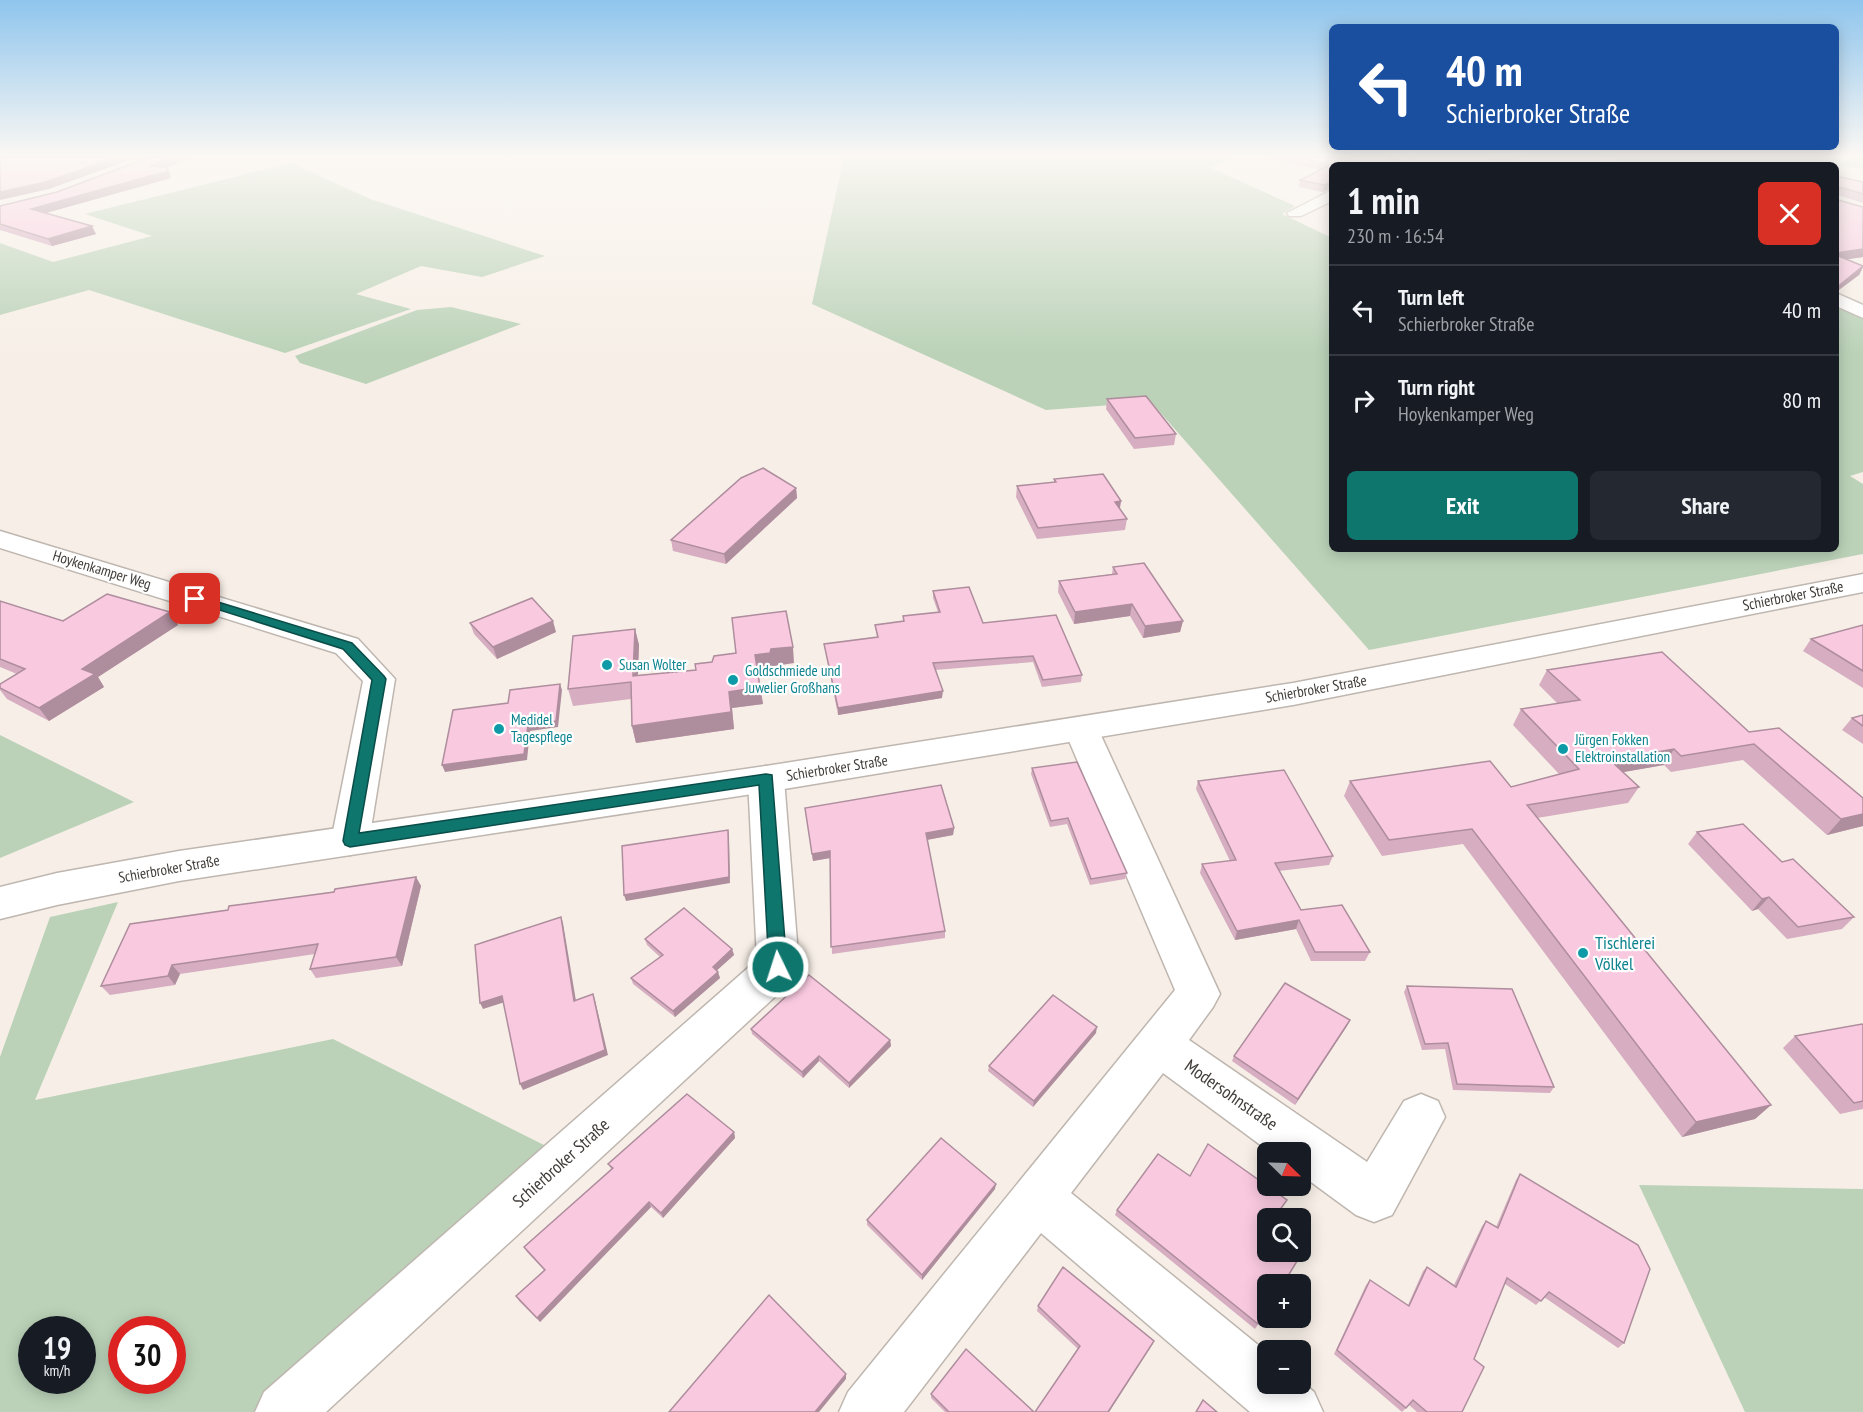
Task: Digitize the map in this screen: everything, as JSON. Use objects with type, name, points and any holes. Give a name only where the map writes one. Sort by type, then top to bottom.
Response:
[{"type":"street","points":[[1839,300],[1863,312]]},
{"type":"street","name":"Hoykenkamper Weg","points":[[0,539],[347,646],[379,679],[350,841]]},
{"type":"street","name":"Schierbroker Straße","points":[[0,903],[57,889],[179,866],[766,779],[1293,694],[1863,583]]},
{"type":"street","points":[[868,1412],[1198,994],[1081,729]]},
{"type":"street","name":"Schierbroker Straße","points":[[284,1412],[778,967],[766,779]]},
{"type":"street","name":"Modersohnstraße","points":[[1158,1044],[1374,1197],[1421,1117]]},
{"type":"street","points":[[1037,1197],[1294,1412]]},
{"type":"green space","points":[[112,223],[443,223],[545,256],[482,277],[421,266],[356,294],[411,309],[285,353],[89,290],[0,315],[0,243],[53,262],[152,236]]},
{"type":"green space","points":[[830,223],[1301,223],[1329,237],[1329,552],[1839,552],[1839,307],[1863,319],[1863,472],[1850,476],[1863,484],[1863,554],[1369,650],[1151,402],[1046,410],[812,304]]},
{"type":"green space","points":[[451,307],[521,324],[366,384],[300,363],[295,356],[417,310]]},
{"type":"green space","points":[[0,735],[134,802],[0,858]]},
{"type":"green space","points":[[118,902],[35,1100],[333,1039],[558,1152],[264,1412],[0,1412],[0,1057],[50,917]]},
{"type":"green space","points":[[1639,1185],[1863,1189],[1863,1412],[1745,1412]]},
{"type":"building","points":[[81,223],[92,226],[48,239],[0,224]]},
{"type":"building","points":[[1839,223],[1863,223],[1863,249],[1839,253]]},
{"type":"building","points":[[1839,256],[1863,266],[1839,286]]},
{"type":"building","points":[[1146,396],[1176,434],[1135,438],[1107,399]]},
{"type":"building","points":[[763,468],[796,488],[724,554],[671,540],[741,478]]},
{"type":"building","points":[[1103,474],[1121,501],[1115,502],[1127,519],[1038,528],[1017,486],[1056,482],[1054,479]]},
{"type":"building","points":[[1144,563],[1183,621],[1145,626],[1132,604],[1075,612],[1059,581],[1117,574],[1113,567]]},
{"type":"building","points":[[969,587],[983,623],[1056,615],[1082,675],[1043,680],[1033,656],[933,663],[943,691],[838,708],[824,644],[878,637],[875,625],[904,621],[903,616],[940,612],[933,591]]},
{"type":"building","points":[[107,594],[170,612],[82,669],[95,674],[39,708],[0,688],[0,684],[25,669],[0,659],[0,601],[63,621]]},
{"type":"building","points":[[532,598],[553,621],[493,647],[470,623]]},
{"type":"building","points":[[786,611],[793,647],[771,649],[770,653],[755,655],[760,687],[729,692],[731,712],[632,726],[631,682],[568,689],[573,636],[635,629],[633,676],[696,670],[695,664],[712,662],[714,656],[736,653],[732,618]]},
{"type":"building","points":[[1863,625],[1863,671],[1811,639]]},
{"type":"building","points":[[1662,652],[1749,732],[1779,728],[1863,798],[1863,814],[1841,819],[1754,744],[1681,756],[1674,749],[1610,760],[1639,787],[1527,805],[1771,1105],[1696,1122],[1472,829],[1389,840],[1350,781],[1490,761],[1511,787],[1579,769],[1521,709],[1580,700],[1547,670]]},
{"type":"building","name":"Medidel Tagespflege","points":[[560,684],[556,721],[528,725],[524,754],[442,765],[453,710],[508,703],[510,690]]},
{"type":"building","points":[[1863,715],[1863,726],[1852,718]]},
{"type":"building","points":[[1077,762],[1127,873],[1091,879],[1068,818],[1051,821],[1032,768]]},
{"type":"building","points":[[1284,770],[1333,856],[1275,863],[1301,910],[1342,905],[1370,952],[1315,952],[1299,920],[1237,931],[1202,864],[1236,860],[1198,781]]},
{"type":"building","points":[[941,785],[954,828],[926,833],[945,931],[831,947],[830,851],[812,854],[805,808]]},
{"type":"building","points":[[1743,824],[1782,862],[1793,859],[1854,917],[1798,927],[1769,897],[1762,899],[1697,832]]},
{"type":"building","points":[[728,830],[729,877],[624,895],[622,846]]},
{"type":"building","points":[[416,877],[396,957],[310,969],[318,944],[172,965],[168,976],[101,986],[130,924],[228,910],[229,906],[334,892],[335,889]]},
{"type":"building","points":[[684,908],[732,949],[713,967],[718,972],[673,1011],[631,978],[663,955],[645,939]]},
{"type":"building","points":[[561,917],[574,1001],[593,994],[605,1050],[520,1084],[502,996],[480,1003],[475,945]]},
{"type":"building","points":[[809,975],[890,1040],[849,1083],[819,1056],[802,1072],[751,1029]]},
{"type":"building","points":[[1285,983],[1350,1020],[1298,1099],[1234,1056]]},
{"type":"building","points":[[1407,986],[1512,989],[1554,1087],[1457,1084],[1448,1043],[1425,1044]]},
{"type":"building","points":[[1053,995],[1097,1027],[1034,1101],[989,1066]]},
{"type":"building","points":[[1862,1024],[1863,1101],[1854,1103],[1795,1036]]},
{"type":"building","points":[[687,1094],[734,1132],[661,1213],[649,1202],[537,1318],[516,1296],[545,1270],[524,1247],[613,1168],[608,1164]]},
{"type":"building","points":[[941,1138],[996,1184],[922,1275],[867,1220]]},
{"type":"building","points":[[1208,1144],[1257,1179],[1257,1196],[1281,1196],[1287,1200],[1281,1208],[1257,1208],[1257,1262],[1297,1262],[1289,1274],[1257,1274],[1257,1323],[1117,1210],[1158,1154],[1190,1176]]},
{"type":"building","points":[[1520,1174],[1638,1245],[1650,1269],[1624,1343],[1549,1292],[1541,1301],[1507,1278],[1474,1359],[1484,1367],[1462,1412],[1427,1412],[1413,1400],[1406,1408],[1337,1350],[1370,1280],[1409,1306],[1427,1267],[1456,1287],[1486,1221],[1498,1228]]},
{"type":"building","points":[[1063,1267],[1154,1341],[1108,1412],[1035,1412],[1080,1346],[1038,1306]]},
{"type":"building","points":[[769,1295],[846,1374],[815,1412],[669,1412]]},
{"type":"building","points":[[966,1349],[1034,1412],[949,1412],[931,1394]]},
{"type":"building","points":[[1203,1400],[1217,1412],[1196,1412]]},
{"type":"place","name":"Susan Wolter","points":[[607,665]]},
{"type":"place","name":"Goldschmiede und Juwelier Großhans","points":[[733,680]]},
{"type":"place","name":"Medidel Tagespflege","points":[[499,729]]},
{"type":"place","name":"Jürgen Fokken Elektroinstallation","points":[[1563,749]]},
{"type":"place","name":"Tischlerei Völkel","points":[[1583,953]]},
{"type":"route","points":[[195,599],[347,646],[379,679],[350,841],[766,779],[778,967]]}]
